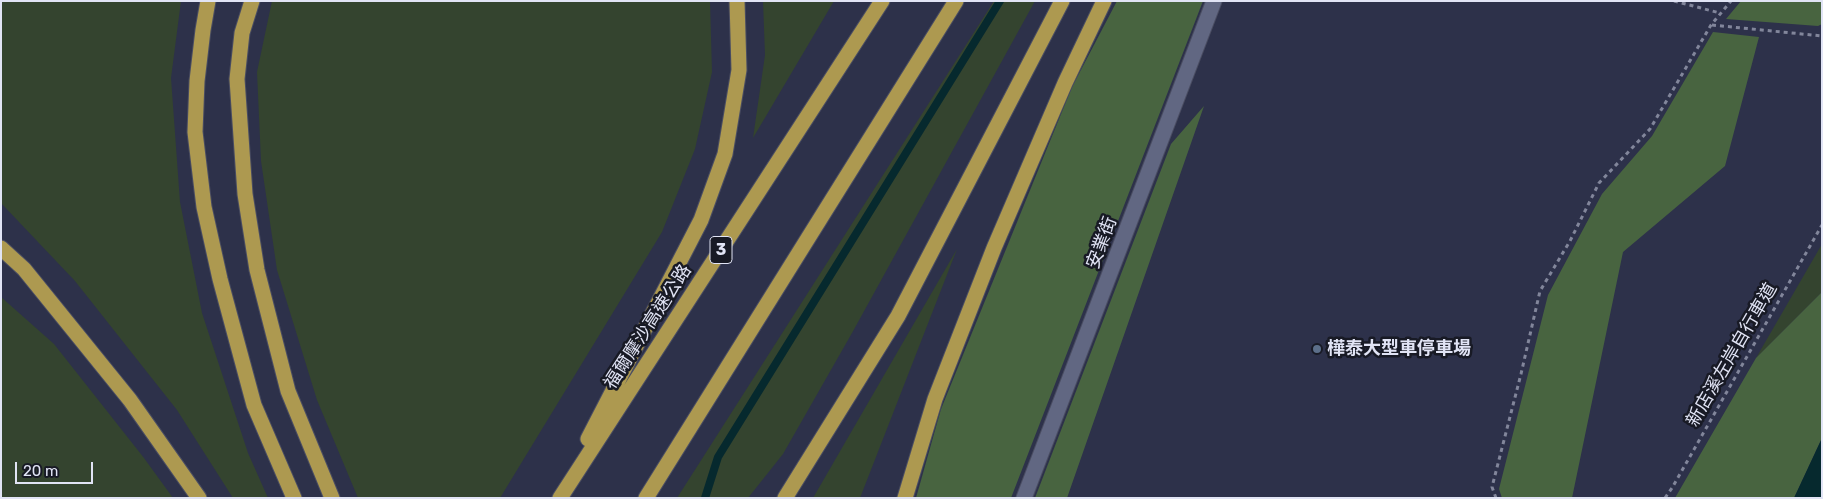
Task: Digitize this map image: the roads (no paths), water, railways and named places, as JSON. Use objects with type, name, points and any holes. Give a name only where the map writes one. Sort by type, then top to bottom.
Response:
[{"type":"highway","points":[[208,1],[202,30],[195,132],[204,207],[220,279],[254,405],[294,498]]},
{"type":"highway","points":[[252,1],[242,33],[238,79],[245,194],[257,270],[288,390],[332,498]]},
{"type":"highway","points":[[559,498],[701,220],[725,154],[739,70],[737,1]]},
{"type":"highway","name":"福爾摩沙高速公路","points":[[559,498],[882,1]]},
{"type":"highway","points":[[646,498],[956,1]]},
{"type":"highway","points":[[785,498],[898,316],[1062,1]]},
{"type":"highway","points":[[905,498],[935,399],[994,248],[1065,83],[1104,1]]},
{"type":"highway","points":[[1,248],[24,269],[130,400],[200,498]]},
{"type":"street","name":"安業街","points":[[1024,498],[1214,1]]},
{"type":"waterway","points":[[705,498],[718,457],[1000,1]]},
{"type":"place","name":"樺泰大型車停車場","points":[[1317,349]]}]
